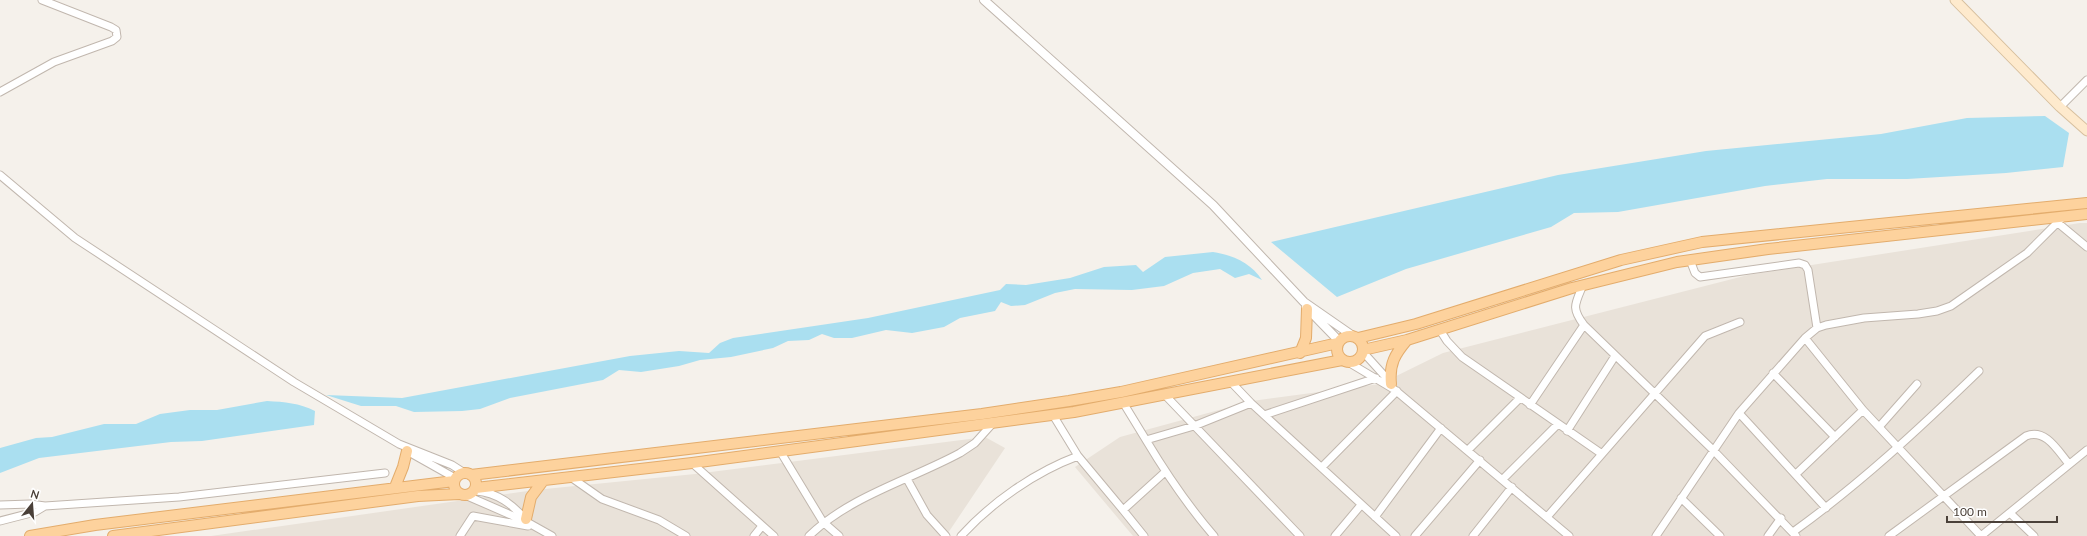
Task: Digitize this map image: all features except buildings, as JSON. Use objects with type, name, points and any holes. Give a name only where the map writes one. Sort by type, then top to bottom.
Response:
[{"type":"main road","points":[[1955,0],[2060,106],[2087,131]]},
{"type":"main road","points":[[468,492],[454,487],[455,480],[458,475],[982,414],[1121,392],[1300,353],[1338,342],[1344,337],[1355,337],[1416,324],[1620,260],[1702,242],[2087,203]]},
{"type":"main road","points":[[1363,351],[1407,340],[1584,285],[1690,260],[1768,249],[2061,220],[2087,214]]},
{"type":"main road","points":[[1300,353],[1306,338],[1305,305]]},
{"type":"main road","points":[[113,536],[418,496],[468,492],[543,481],[692,463],[1053,415],[1124,404],[1230,381],[1357,360],[1363,351],[1362,344],[1355,337]]},
{"type":"main road","points":[[1394,388],[1390,372],[1392,363],[1396,353],[1407,340]]},
{"type":"main road","points":[[1338,342],[1337,352],[1345,361]]},
{"type":"main road","points":[[395,487],[403,467],[403,447]]},
{"type":"main road","points":[[468,474],[475,482],[468,492]]},
{"type":"main road","points":[[30,536],[95,525],[455,480]]},
{"type":"main road","points":[[526,521],[531,497],[543,481]]},
{"type":"street","points":[[0,92],[54,62],[112,41],[117,37],[116,30],[111,27],[42,0]]},
{"type":"street","points":[[984,0],[1213,205],[1338,342]]},
{"type":"street","points":[[2060,106],[2087,80]]},
{"type":"street","points":[[0,175],[75,238],[294,382],[455,480]]},
{"type":"street","points":[[1656,536],[1739,413],[1804,338],[1817,328],[1864,318],[1937,311],[1951,306],[2027,253],[2061,220],[2087,247]]},
{"type":"street","points":[[1690,260],[1695,273],[1700,277],[1799,263],[1805,265],[1808,270],[1817,328]]},
{"type":"street","points":[[1584,285],[1576,303],[1575,314],[1584,326],[1713,450],[1781,518],[1794,534],[1898,448],[1979,372]]},
{"type":"street","points":[[1305,305],[1355,337]]},
{"type":"street","points":[[1547,517],[1656,394],[1705,336],[1740,322]]},
{"type":"street","points":[[1530,405],[1584,326]]},
{"type":"street","points":[[1440,330],[1447,341],[1462,357],[1602,454]]},
{"type":"street","points":[[1804,338],[1863,410],[1945,495],[1981,536],[2087,450]]},
{"type":"street","points":[[1363,351],[1394,388],[1570,536]]},
{"type":"street","points":[[1567,431],[1615,356]]},
{"type":"street","points":[[1345,361],[1394,388]]},
{"type":"street","points":[[1773,373],[1836,437]]},
{"type":"street","points":[[1264,415],[1376,378]]},
{"type":"street","points":[[1230,381],[1251,403],[1396,536]]},
{"type":"street","points":[[1879,427],[1917,384]]},
{"type":"street","points":[[1322,467],[1394,388]]},
{"type":"street","points":[[1165,395],[1300,536]]},
{"type":"street","points":[[1468,450],[1520,398]]},
{"type":"street","points":[[1146,440],[1194,426],[1251,403]]},
{"type":"street","points":[[1124,404],[1165,472],[1194,513],[1214,536]]},
{"type":"street","points":[[1796,474],[1863,410]]},
{"type":"street","points":[[1739,413],[1826,508]]},
{"type":"street","points":[[1053,415],[1078,456],[1142,535]]},
{"type":"street","points":[[808,536],[823,522],[844,509],[960,453],[975,443],[993,423]]},
{"type":"street","points":[[1503,479],[1558,424]]},
{"type":"street","points":[[1375,517],[1441,428]]},
{"type":"street","points":[[1890,536],[1945,495],[2032,434],[2038,434],[2048,439],[2070,464]]},
{"type":"street","points":[[403,447],[452,465],[468,474]]},
{"type":"street","points":[[780,451],[823,522],[839,536]]},
{"type":"street","points":[[961,536],[982,514],[1011,493],[1042,472],[1078,456]]},
{"type":"street","points":[[1415,536],[1480,460]]},
{"type":"street","points":[[692,463],[774,536]]},
{"type":"street","points":[[1123,510],[1165,472]]},
{"type":"street","points":[[0,505],[30,504],[45,506],[179,497],[385,473]]},
{"type":"street","points":[[572,478],[602,499],[659,520],[686,536]]},
{"type":"street","points":[[907,479],[927,515],[946,536]]},
{"type":"street","points":[[1473,536],[1512,487]]},
{"type":"street","points":[[468,492],[526,521],[552,536]]},
{"type":"street","points":[[468,492],[488,492],[501,498],[526,521]]},
{"type":"street","points":[[1681,498],[1720,536]]},
{"type":"street","points":[[1335,536],[1361,505]]},
{"type":"street","points":[[0,521],[35,512],[45,506]]},
{"type":"street","points":[[2010,513],[2034,536]]},
{"type":"street","points":[[460,536],[472,516],[537,527]]},
{"type":"street","points":[[1768,536],[1781,518]]},
{"type":"street","points":[[754,536],[762,526]]},
{"type":"shaded area","points":[[2087,223],[2087,536],[1133,536],[1075,467],[1120,437],[1252,401],[1380,384],[1443,353],[1748,275]]},
{"type":"shaded area","points":[[985,437],[1005,448],[946,536],[211,536],[535,490],[695,474]]},
{"type":"water","points":[[2045,116],[2069,133],[2063,167],[2006,173],[1907,179],[1827,179],[1765,186],[1618,212],[1574,213],[1551,227],[1406,269],[1337,297],[1271,242],[1558,175],[1706,151],[1881,134],[1967,118]]},
{"type":"water","points":[[1213,252],[1228,255],[1247,264],[1262,280],[1249,274],[1235,278],[1220,269],[1193,273],[1164,286],[1132,290],[1075,289],[1055,293],[1025,305],[1011,306],[1001,302],[995,311],[960,318],[944,327],[912,333],[886,330],[852,338],[834,338],[822,334],[809,340],[788,341],[773,348],[731,357],[700,360],[679,366],[641,372],[619,370],[603,380],[510,398],[480,409],[414,412],[396,406],[361,406],[326,395],[402,398],[630,356],[679,351],[709,353],[720,343],[733,338],[868,318],[1000,290],[1006,284],[1026,285],[1070,278],[1104,267],[1136,265],[1143,272],[1165,257]]},
{"type":"water","points":[[267,401],[292,403],[315,411],[314,425],[202,441],[171,442],[39,458],[0,473],[0,448],[36,438],[52,437],[104,424],[136,424],[160,414],[190,410],[217,410]]}]
